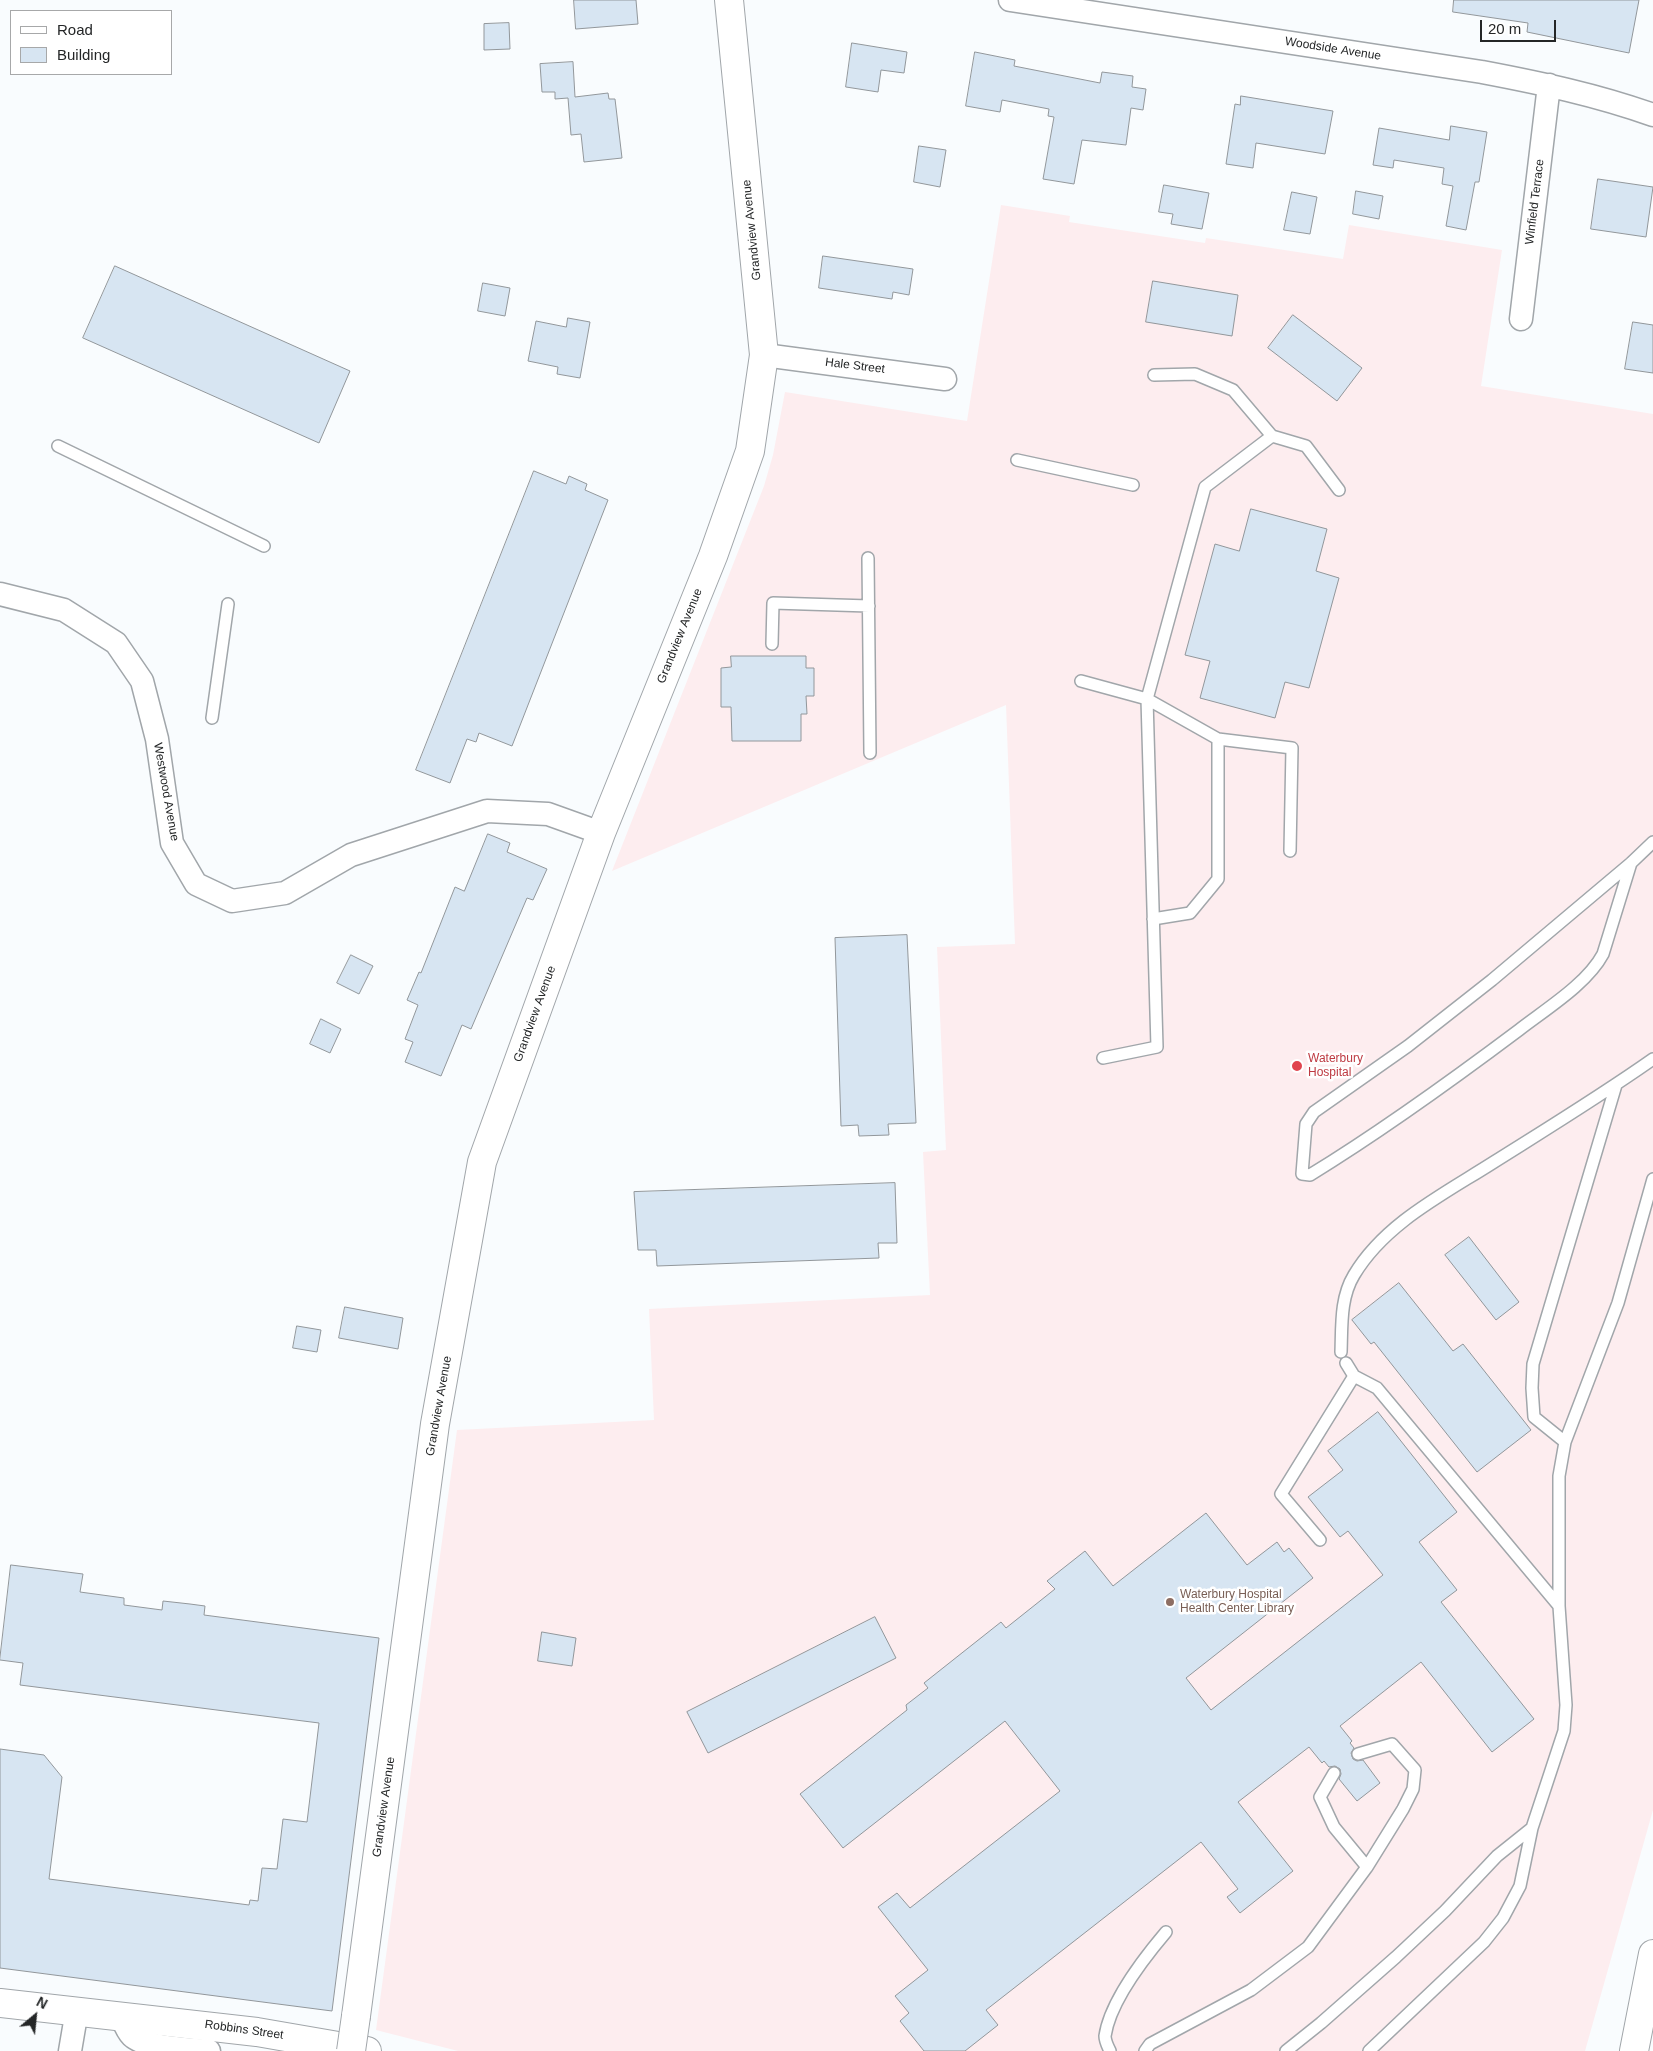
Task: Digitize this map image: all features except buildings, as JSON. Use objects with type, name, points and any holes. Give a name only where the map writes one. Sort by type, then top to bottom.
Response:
[{"type":"main road","name":"Grandview Avenue","points":[[351,2051],[435,1424],[482,1162],[601,833],[713,556],[750,451],[764,355],[729,0]]},
{"type":"main road","points":[[1618,2051],[1650,1965]]},
{"type":"main road","points":[[1634,2051],[1650,1965]]},
{"type":"main road","name":"Robbins Street","points":[[0,2003],[77,2010],[257,2032],[367,2051]]},
{"type":"street","name":"Woodside Avenue","points":[[1010,0],[1482,72],[1549,85],[1618,102],[1653,115]]},
{"type":"street","name":"Winfield Terrace","points":[[1521,319],[1549,85]]},
{"type":"street","name":"Hale Street","points":[[764,355],[945,378]]},
{"type":"street","name":"Westwood Avenue","points":[[0,594],[64,610],[116,643],[142,681],[157,739],[172,843],[196,884],[232,901],[285,893],[351,856],[487,811],[548,814],[601,833]]},
{"type":"street","points":[[70,2051],[77,2010]]},
{"type":"street","name":"Robbins Street","points":[[121,2015],[128,2031],[137,2039],[150,2043],[209,2051]]},
{"type":"lane","points":[[1154,375],[1195,374],[1233,390],[1272,436],[1306,446],[1340,490]]},
{"type":"lane","points":[[1103,1058],[1157,1047],[1147,699],[1205,487],[1272,436]]},
{"type":"lane","points":[[58,446],[264,546]]},
{"type":"lane","points":[[1017,460],[1133,485]]},
{"type":"lane","points":[[868,558],[870,753]]},
{"type":"lane","points":[[772,644],[773,603],[869,606]]},
{"type":"lane","points":[[212,718],[228,604]]},
{"type":"lane","points":[[1081,682],[1147,699],[1218,739],[1292,748],[1290,851]]},
{"type":"lane","points":[[1153,919],[1190,913],[1218,879],[1218,739]]},
{"type":"lane","points":[[1631,863],[1603,954],[1598,964],[1566,994],[1472,1065],[1362,1144],[1310,1176],[1302,1174],[1306,1124],[1314,1112],[1408,1046],[1485,986],[1631,863],[1653,842]]},
{"type":"lane","points":[[1559,1606],[1377,1388],[1354,1376],[1344,1358],[1344,1298],[1353,1276],[1366,1257],[1407,1217],[1616,1085],[1653,1059]]},
{"type":"lane","points":[[1565,1442],[1534,1417],[1533,1364],[1616,1085]]},
{"type":"lane","points":[[1369,2051],[1484,1942],[1503,1918],[1520,1886],[1532,1828],[1564,1731],[1566,1705],[1559,1606],[1559,1476],[1565,1442],[1618,1303],[1653,1179]]},
{"type":"lane","points":[[1320,1540],[1281,1494],[1354,1376]]},
{"type":"lane","points":[[1145,2051],[1150,2044],[1251,1990],[1308,1947],[1367,1867],[1403,1809],[1413,1789],[1415,1770],[1392,1744],[1358,1754]]},
{"type":"lane","points":[[1334,1773],[1320,1796],[1334,1826],[1367,1867]]},
{"type":"lane","points":[[1286,2051],[1396,1957],[1451,1905],[1497,1856],[1532,1828]]},
{"type":"lane","points":[[1110,2051],[1105,2038],[1114,2006],[1166,1932]]},
{"type":"shaded area","name":"Waterbury Hospital","points":[[1001,205],[1070,216],[1069,222],[1205,243],[1206,238],[1343,259],[1349,225],[1502,250],[1481,386],[1653,414],[1653,1810],[1585,2051],[458,2051],[376,2030],[457,1430],[654,1420],[649,1309],[930,1295],[923,1152],[946,1150],[937,947],[1015,944],[1006,705],[612,871],[764,486],[773,455],[785,392],[967,421]]},
{"type":"place","name":"Waterbury Hospital","points":[[1297,1066]]},
{"type":"place","name":"Waterbury Hospital Health Center Library","points":[[1170,1602]]}]
